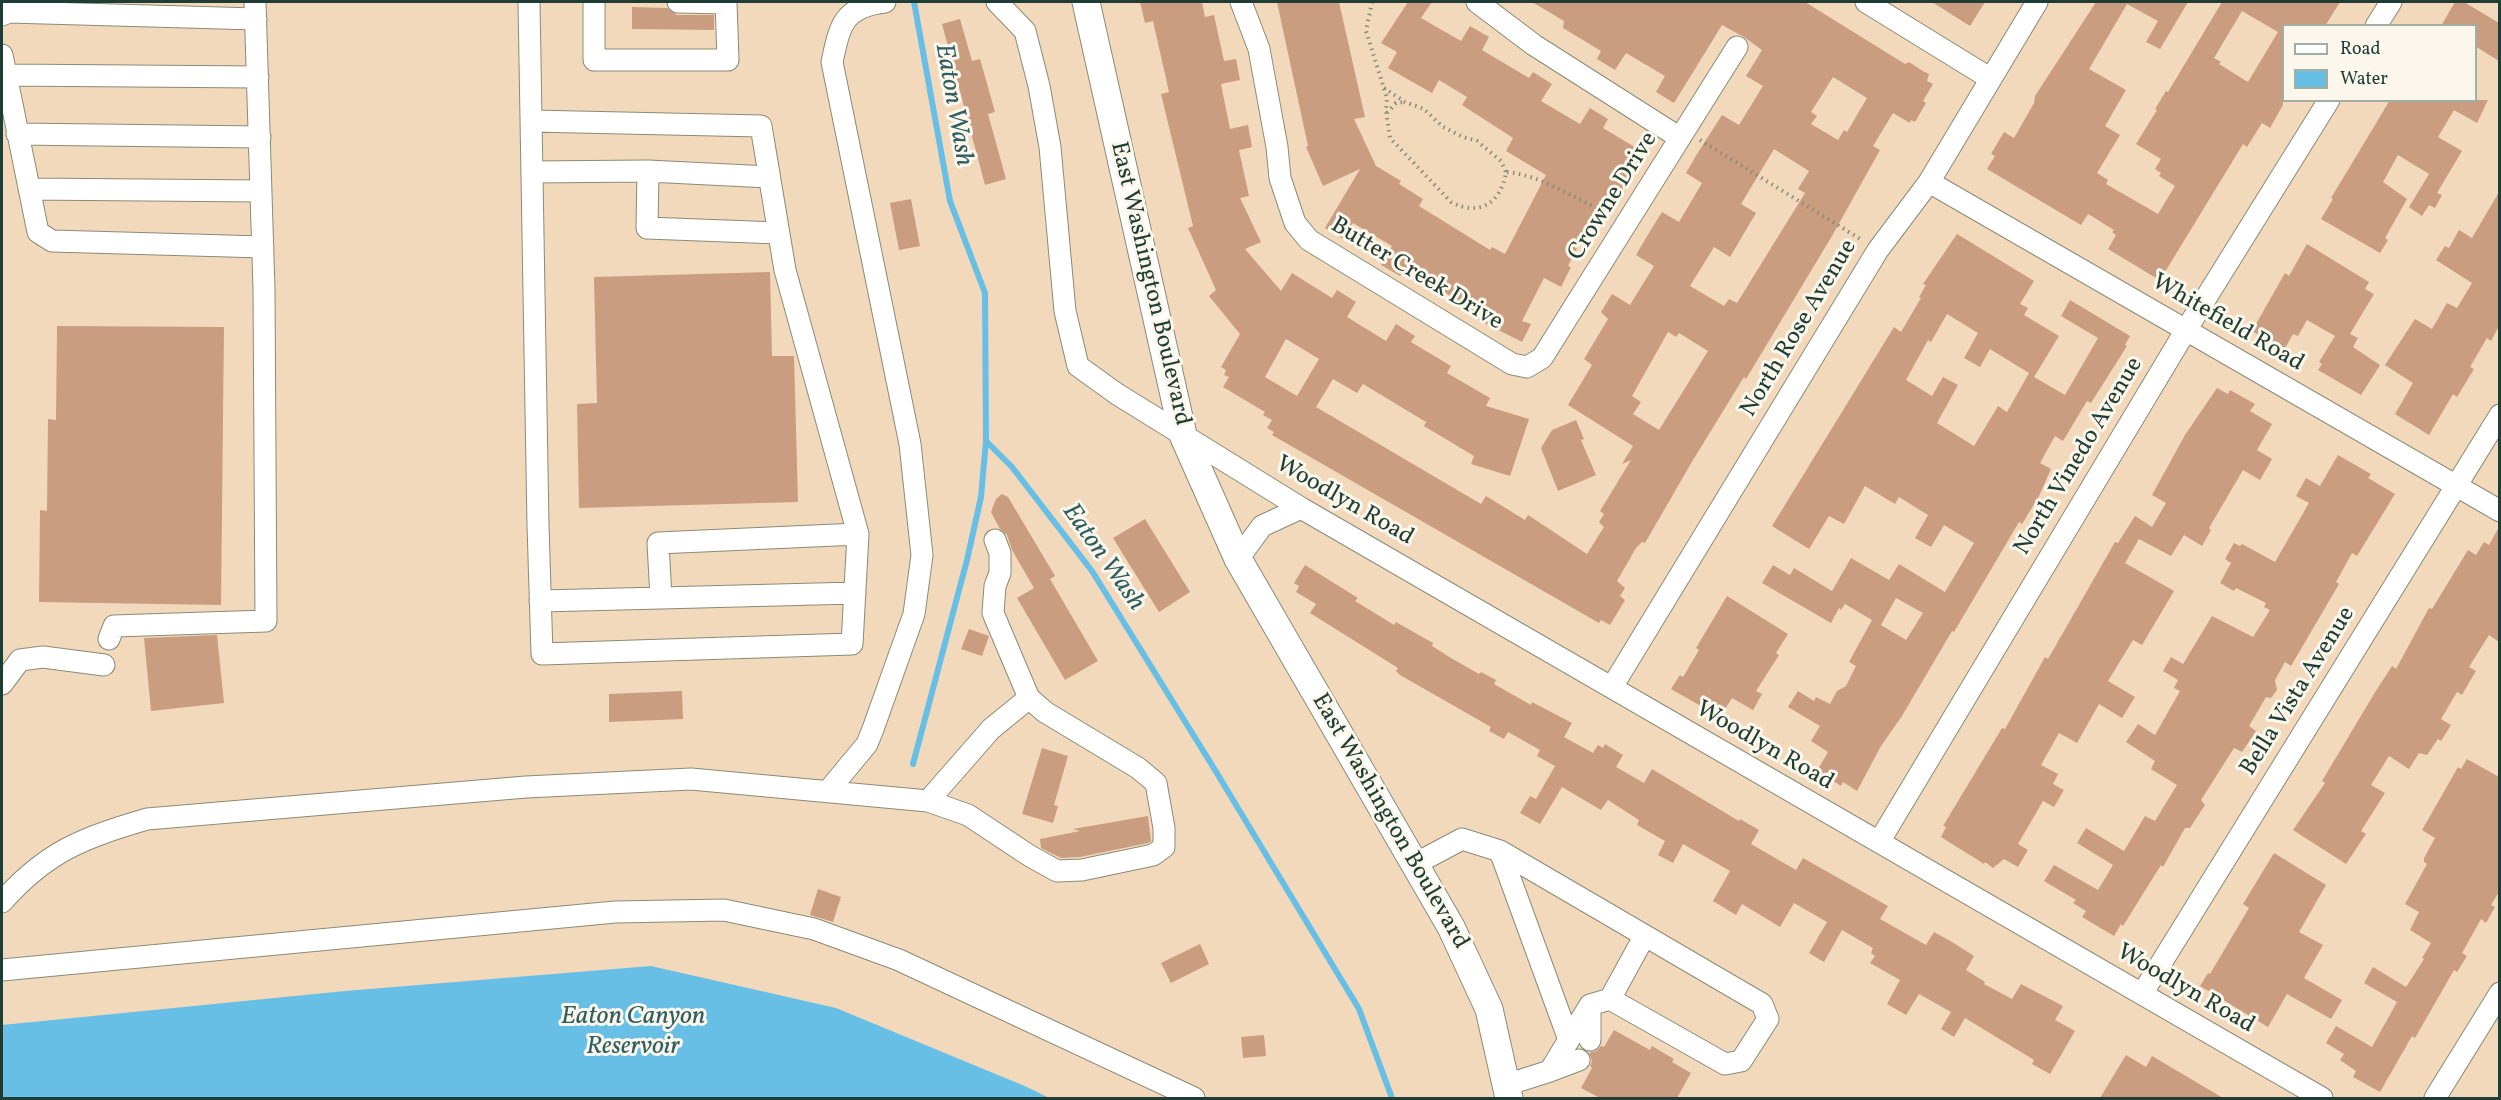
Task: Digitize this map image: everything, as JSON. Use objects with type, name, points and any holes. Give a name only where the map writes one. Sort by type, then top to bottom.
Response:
[{"type":"main road","name":"East Washington Boulevard","points":[[1086,2],[1183,435],[1238,559],[1451,927],[1488,1009],[1507,1092]]},
{"type":"street","points":[[529,2],[531,121],[540,601],[542,654],[852,644],[858,534],[785,270],[760,126],[531,121]]},
{"type":"street","points":[[594,2],[594,60],[728,60],[726,2],[678,2]]},
{"type":"street","points":[[828,791],[867,744],[873,729],[914,614],[922,555],[910,444],[832,62],[840,27],[839,2]]},
{"type":"street","points":[[840,27],[855,10],[885,2]]},
{"type":"street","name":"Woodlyn Road","points":[[998,2],[1025,31],[1039,86],[1050,147],[1065,311],[1078,366],[1117,394],[1301,508],[2322,1098]]},
{"type":"street","name":"Butter Creek Drive","points":[[1241,2],[1259,49],[1277,147],[1280,178],[1295,223],[1309,240],[1512,364],[1527,367]]},
{"type":"street","points":[[1477,2],[1544,52],[1683,134]]},
{"type":"street","points":[[1866,2],[1990,79]]},
{"type":"street","name":"North Rose Avenue","points":[[1612,687],[1878,249],[1929,182],[2037,2]]},
{"type":"street","points":[[2377,24],[2391,2]]},
{"type":"street","points":[[2,15],[9,12],[256,10],[263,247],[266,621],[114,626],[110,639]]},
{"type":"street","name":"Crowne Drive","points":[[1527,367],[1542,358],[1627,226],[1737,47]]},
{"type":"street","points":[[258,77],[4,65],[38,232],[52,241],[263,247]]},
{"type":"street","name":"North Vinedo Avenue","points":[[1879,842],[2186,330],[2328,102]]},
{"type":"street","points":[[18,134],[260,137]]},
{"type":"street","points":[[532,171],[648,171],[769,177]]},
{"type":"street","points":[[648,171],[647,228],[778,233]]},
{"type":"street","name":"Whitefield Road","points":[[1929,182],[2499,511]]},
{"type":"street","points":[[29,189],[261,191]]},
{"type":"street","name":"Bella Vista Avenue","points":[[2142,994],[2499,415]]},
{"type":"street","points":[[1238,559],[1262,526],[1301,508]]},
{"type":"street","points":[[661,598],[658,543],[858,534]]},
{"type":"street","points":[[2,902],[25,876],[52,856],[101,832],[147,819],[526,788],[691,779],[928,801],[968,815],[1030,856],[1058,871],[1082,870],[1153,855],[1164,847],[1164,828],[1156,783],[1138,768],[1045,712],[1029,698],[993,613],[995,586],[1000,573],[1000,553],[995,540]]},
{"type":"street","points":[[540,601],[855,593]]},
{"type":"street","points":[[2,684],[20,660],[43,657],[104,665]]},
{"type":"street","points":[[928,801],[991,729],[1029,698]]},
{"type":"street","points":[[1415,864],[1462,839],[1500,851],[1762,1004],[1768,1019],[1741,1062],[1725,1064],[1610,999]]},
{"type":"street","points":[[1500,851],[1580,1040]]},
{"type":"street","points":[[2,970],[615,912],[724,910],[814,928],[899,960],[1194,1098]]},
{"type":"street","points":[[1550,1071],[1580,1040],[1590,1005],[1610,999],[1644,937]]},
{"type":"street","points":[[2435,1098],[2499,993]]},
{"type":"street","points":[[1507,1092],[1579,1060]]},
{"type":"path","points":[[1372,2],[1366,32],[1384,88],[1390,138],[1451,202],[1471,209],[1494,201],[1501,192],[1506,172],[1501,161],[1477,141],[1453,133],[1424,109],[1406,102],[1384,88]]},
{"type":"path","points":[[1386,115],[1396,103],[1406,102]]},
{"type":"path","points":[[1683,134],[1878,249]]},
{"type":"path","points":[[1506,172],[1520,173],[1543,181],[1588,205],[1609,213],[1627,226]]},
{"type":"water","name":"Eaton Canyon Reservoir","points":[[651,966],[836,1008],[1049,1098],[2,1098],[2,1025],[345,991]]},
{"type":"building","points":[[1140,2],[1202,2],[1205,17],[1214,15],[1224,61],[1236,59],[1240,80],[1221,84],[1230,129],[1248,125],[1252,147],[1239,150],[1249,196],[1240,198],[1261,242],[1245,249],[1281,291],[1292,273],[1332,298],[1337,290],[1356,302],[1347,317],[1386,341],[1396,324],[1415,336],[1411,342],[1451,366],[1447,373],[1490,398],[1486,406],[1529,419],[1510,476],[1471,464],[1474,456],[1424,426],[1426,422],[1363,384],[1357,393],[1333,379],[1316,407],[1481,504],[1486,496],[1525,520],[1528,515],[1587,554],[1604,527],[1599,522],[1604,514],[1600,511],[1631,460],[1622,464],[1633,446],[1568,405],[1592,365],[1584,359],[1608,319],[1601,312],[1612,294],[1630,305],[1654,266],[1636,255],[1646,238],[1662,212],[1679,222],[1702,183],[1686,173],[1697,154],[1722,115],[1739,125],[1763,86],[1746,76],[1762,50],[1722,25],[1674,103],[1656,92],[1665,76],[1626,53],[1615,70],[1597,59],[1601,51],[1563,28],[1564,21],[1532,2],[1805,2],[1905,64],[1909,62],[1929,74],[1927,81],[1933,84],[1923,101],[1926,103],[1915,122],[1911,120],[1910,123],[1893,113],[1873,146],[1880,150],[1832,236],[1746,379],[1744,377],[1693,460],[1645,543],[1642,542],[1636,548],[1617,581],[1625,588],[1620,596],[1625,600],[1610,625],[1601,620],[1599,623],[1272,435],[1274,432],[1267,428],[1272,420],[1263,415],[1265,412],[1223,387],[1229,377],[1224,375],[1226,370],[1221,367],[1240,334],[1209,296],[1216,290],[1188,228],[1193,226],[1161,94],[1169,92],[1153,21],[1145,23]],"holes":[[[1833,77],[1867,98],[1847,132],[1844,130],[1838,140],[1811,124],[1817,116],[1811,112]],[[1774,149],[1809,171],[1798,189],[1805,193],[1737,303],[1729,299],[1724,306],[1690,286],[1714,247],[1730,257],[1756,213],[1741,204]],[[1668,332],[1676,337],[1679,333],[1708,351],[1659,430],[1633,414],[1641,402],[1632,396]],[[1286,339],[1319,359],[1297,396],[1265,377]]]},
{"type":"building","points":[[1277,2],[1339,2],[1365,117],[1354,119],[1376,166],[1401,181],[1399,184],[1423,199],[1419,206],[1490,250],[1492,247],[1505,254],[1546,175],[1506,151],[1513,138],[1462,105],[1467,97],[1439,80],[1432,93],[1388,68],[1397,52],[1381,43],[1408,2],[1432,2],[1421,18],[1461,41],[1470,26],[1489,37],[1482,50],[1529,78],[1533,72],[1552,84],[1541,101],[1580,124],[1590,108],[1608,119],[1603,128],[1643,152],[1614,204],[1603,197],[1568,266],[1571,267],[1561,287],[1544,278],[1522,321],[1531,324],[1522,342],[1465,313],[1469,307],[1405,269],[1400,276],[1381,265],[1392,246],[1353,223],[1343,239],[1325,228],[1360,169],[1323,186],[1306,147],[1308,146]]},
{"type":"building","points":[[1932,2],[1985,2],[1970,26]]},
{"type":"building","points":[[2096,2],[2188,2],[2160,49],[2146,42],[2158,21],[2127,4],[2089,69],[2126,90],[2105,126],[2120,135],[2097,173],[2108,180],[2106,184],[2158,214],[2175,186],[2159,176],[2161,173],[2155,169],[2161,159],[2136,144],[2157,110],[2155,109],[2166,91],[2168,92],[2222,2],[2340,2],[2326,24],[2282,24],[2283,105],[2270,128],[2262,123],[2247,147],[2243,144],[2165,272],[2161,270],[2156,278],[2108,249],[2116,235],[2112,232],[2114,230],[2088,214],[2081,225],[1987,169],[1995,156],[1991,154],[2004,132],[2014,138],[2034,103],[2035,96]],"holes":[[[2242,11],[2278,32],[2248,82],[2219,64],[2221,62],[2214,58]]]},
{"type":"building","points":[[2455,2],[2464,2],[2499,23],[2499,61],[2477,47],[2477,24],[2442,24]]},
{"type":"building","points":[[632,7],[667,8],[677,15],[714,15],[714,30],[632,29]]},
{"type":"building","points":[[960,19],[972,61],[980,59],[995,112],[988,114],[1006,179],[985,185],[942,24]]},
{"type":"building","points":[[2488,100],[2477,123],[2454,110],[2438,137],[2462,151],[2437,193],[2442,195],[2435,208],[2429,205],[2422,216],[2409,207],[2429,174],[2398,155],[2383,182],[2407,199],[2385,238],[2388,240],[2380,253],[2321,219],[2333,199],[2331,198],[2389,102]]},
{"type":"building","points":[[2499,192],[2499,326],[2491,341],[2487,338],[2470,367],[2474,369],[2457,397],[2453,394],[2429,435],[2395,414],[2413,383],[2385,365],[2415,319],[2432,329],[2447,303],[2457,308],[2472,283],[2436,260],[2445,246],[2449,248],[2459,230],[2472,238]]},
{"type":"building","points":[[911,199],[920,246],[899,250],[890,203]]},
{"type":"building","points":[[1957,234],[2034,281],[2020,304],[2028,308],[2024,315],[2059,336],[2034,377],[2065,395],[2098,338],[2061,316],[2070,300],[2130,336],[2125,345],[2127,346],[2091,403],[2087,401],[2063,441],[2055,436],[2040,463],[2051,469],[2039,496],[2022,524],[2019,522],[1954,632],[1952,631],[1902,716],[1881,746],[1857,791],[1843,782],[1841,786],[1817,771],[1828,752],[1811,741],[1820,726],[1788,707],[1798,691],[1814,701],[1816,697],[1830,704],[1837,691],[1846,686],[1856,666],[1849,662],[1872,620],[1845,604],[1841,610],[1839,608],[1831,623],[1762,583],[1773,565],[1790,575],[1794,568],[1832,591],[1851,558],[1889,580],[1899,564],[1945,592],[1974,543],[1944,525],[1931,547],[1915,538],[1928,515],[1899,497],[1895,504],[1865,486],[1844,524],[1829,516],[1809,549],[1772,526],[1894,327],[1901,332],[1921,298],[1919,297],[1926,285],[1923,284]],"holes":[[[1947,314],[1978,333],[1964,358],[1980,367],[1990,349],[2029,373],[2007,412],[1998,406],[1974,446],[1937,423],[1958,385],[1943,377],[1932,396],[1906,380],[1928,340],[1931,342]],[[1896,598],[1923,613],[1906,640],[1881,625]]]},
{"type":"building","points":[[2307,244],[2369,282],[2365,289],[2374,294],[2350,334],[2358,338],[2353,347],[2380,365],[2361,395],[2318,370],[2322,364],[2319,362],[2335,336],[2307,320],[2298,336],[2293,334],[2284,350],[2252,331],[2285,273],[2289,276]]},
{"type":"building","points":[[770,272],[772,356],[794,356],[798,502],[579,508],[577,404],[597,403],[594,277]]},
{"type":"building","points":[[57,326],[224,327],[221,605],[39,602],[40,510],[47,511],[48,419],[56,420]]},
{"type":"building","points":[[2217,388],[2228,394],[2230,390],[2255,404],[2250,411],[2272,424],[2257,450],[2272,459],[2260,480],[2243,470],[2209,528],[2211,530],[2202,546],[2184,535],[2171,556],[2139,539],[2125,563],[2174,591],[2142,645],[2133,640],[2108,681],[2135,697],[2122,718],[2099,704],[2077,743],[2059,733],[2041,765],[2058,774],[2053,784],[2064,790],[2054,807],[2043,801],[2018,844],[2028,850],[2018,867],[2004,859],[1993,868],[1985,862],[1984,864],[1941,837],[1946,827],[1943,826],[2002,728],[2005,729],[2045,657],[2048,659],[2115,542],[2118,543],[2135,516],[2152,527],[2166,503],[2152,495],[2185,435]]},
{"type":"building","points":[[1576,420],[1584,439],[1581,440],[1596,475],[1558,491],[1541,448],[1552,430]]},
{"type":"building","points":[[2338,455],[2371,474],[2368,478],[2395,494],[2357,556],[2352,553],[2336,582],[2339,584],[2291,666],[2285,662],[2275,680],[2277,690],[2271,698],[2266,697],[2249,726],[2256,731],[2242,752],[2234,748],[2201,800],[2205,805],[2190,828],[2185,828],[2163,867],[2161,865],[2123,926],[2121,924],[2114,936],[2082,917],[2086,911],[2073,903],[2076,900],[2044,881],[2054,865],[2098,890],[2113,865],[2077,843],[2086,828],[2124,851],[2145,816],[2155,821],[2177,785],[2151,769],[2155,761],[2126,742],[2138,724],[2155,735],[2180,691],[2174,688],[2178,680],[2163,671],[2171,657],[2183,664],[2212,616],[2253,637],[2270,610],[2264,607],[2266,603],[2220,583],[2231,563],[2225,559],[2234,543],[2240,546],[2242,544],[2275,562],[2309,503],[2296,496],[2306,478],[2320,486]]},
{"type":"building","points":[[1002,494],[1008,497],[1055,576],[1050,579],[1098,661],[1065,680],[1017,598],[1034,588],[1012,550],[1007,535],[1000,529],[991,512],[996,499]]},
{"type":"building","points":[[1145,519],[1190,592],[1159,612],[1113,538]]},
{"type":"building","points":[[2499,527],[2499,642],[2489,635],[2469,667],[2476,671],[2462,695],[2457,692],[2441,719],[2451,725],[2441,741],[2438,739],[2427,755],[2419,753],[2409,769],[2389,756],[2371,785],[2385,793],[2361,831],[2366,834],[2346,864],[2293,830],[2325,783],[2322,781],[2374,694],[2392,666],[2396,669],[2429,608],[2432,609],[2468,550],[2476,555],[2484,542],[2489,545]]},
{"type":"building","points":[[1305,565],[1358,598],[1355,601],[1394,625],[1396,622],[1433,643],[1432,646],[1479,674],[1481,672],[1496,680],[1494,684],[1531,705],[1532,702],[1572,723],[1564,737],[1593,753],[1598,745],[1603,748],[1605,744],[1623,755],[1616,767],[1644,783],[1652,769],[1739,821],[1740,819],[1759,830],[1751,844],[1796,870],[1803,858],[1888,906],[1880,919],[1926,945],[1934,932],[1952,942],[1974,956],[1966,970],[1985,982],[1984,984],[2012,999],[2021,984],[2063,1006],[2055,1020],[2075,1031],[2050,1074],[2032,1064],[2034,1060],[1965,1018],[1954,1037],[1941,1029],[1951,1012],[1919,994],[1906,1015],[1887,1004],[1900,980],[1870,963],[1875,956],[1871,953],[1873,948],[1842,930],[1824,962],[1809,953],[1827,922],[1794,903],[1780,927],[1742,904],[1736,915],[1713,901],[1730,871],[1683,844],[1673,863],[1658,855],[1665,841],[1637,825],[1639,820],[1608,800],[1601,810],[1562,787],[1540,824],[1520,813],[1530,796],[1536,799],[1555,766],[1537,756],[1540,750],[1508,732],[1504,739],[1489,731],[1491,727],[1400,675],[1396,671],[1398,668],[1310,613],[1316,604],[1296,592],[1299,586],[1294,583]]},
{"type":"building","points":[[1727,596],[1788,634],[1776,653],[1779,655],[1756,691],[1762,694],[1753,710],[1732,698],[1720,717],[1671,689],[1680,675],[1683,677],[1699,650],[1696,648]]},
{"type":"building","points":[[969,629],[989,636],[982,656],[961,649]]},
{"type":"building","points":[[217,635],[224,703],[151,711],[144,638]]},
{"type":"building","points":[[682,691],[683,719],[609,722],[609,694]]},
{"type":"building","points":[[1042,748],[1068,756],[1054,805],[1058,806],[1053,823],[1022,814]]},
{"type":"building","points":[[2467,759],[2499,777],[2499,892],[2491,905],[2495,907],[2486,923],[2481,919],[2462,953],[2467,956],[2457,972],[2454,970],[2415,1038],[2412,1036],[2380,1092],[2353,1077],[2356,1071],[2340,1060],[2344,1054],[2326,1043],[2336,1026],[2372,1047],[2397,1002],[2364,983],[2373,967],[2406,987],[2424,959],[2422,958],[2431,943],[2410,930],[2419,912],[2405,904],[2427,864],[2424,858],[2435,838],[2422,830],[2458,767],[2461,769]]},
{"type":"building","points":[[1148,816],[1151,841],[1148,843],[1080,857],[1061,858],[1041,848],[1040,839],[1080,831],[1073,829]]},
{"type":"building","points":[[2274,853],[2326,885],[2299,932],[2323,945],[2304,978],[2342,1000],[2331,1019],[2287,994],[2268,1027],[2200,986],[2208,973],[2210,974],[2249,908],[2243,904]]},
{"type":"building","points":[[818,889],[841,897],[833,922],[810,915]]},
{"type":"building","points":[[1200,944],[1209,964],[1171,983],[1161,963]]},
{"type":"building","points":[[1614,1030],[1650,1050],[1652,1046],[1674,1059],[1672,1062],[1691,1073],[1677,1098],[1600,1098],[1581,1088],[1592,1068],[1589,1053],[1601,1046],[1604,1047]]},
{"type":"building","points":[[1264,1035],[1266,1056],[1243,1058],[1241,1037]]},
{"type":"building","points":[[2126,1055],[2146,1067],[2152,1056],[2223,1098],[2100,1098]]},
{"type":"waterway","name":"Eaton Wash","points":[[914,2],[950,201],[985,293],[986,441],[1012,467],[1092,571],[1215,770],[1359,1009],[1392,1098]]},
{"type":"waterway","points":[[913,764],[967,560],[981,497],[986,441]]}]
